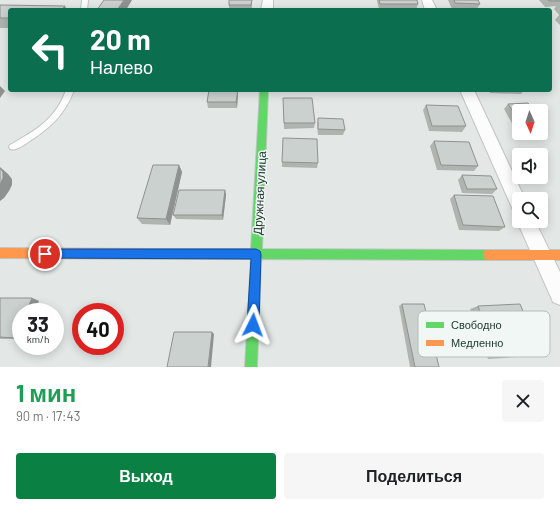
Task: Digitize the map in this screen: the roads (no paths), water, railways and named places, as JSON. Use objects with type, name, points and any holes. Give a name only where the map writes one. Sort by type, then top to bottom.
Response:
[{"type":"street","name":"Дружная улица","points":[[251,367],[264,92]]},
{"type":"street","points":[[468,92],[513,192]]},
{"type":"street","points":[[531,228],[551,254],[560,295]]},
{"type":"street","points":[[0,253],[551,254]]},
{"type":"lane","points":[[13,147],[51,123],[67,102],[70,92]]}]
